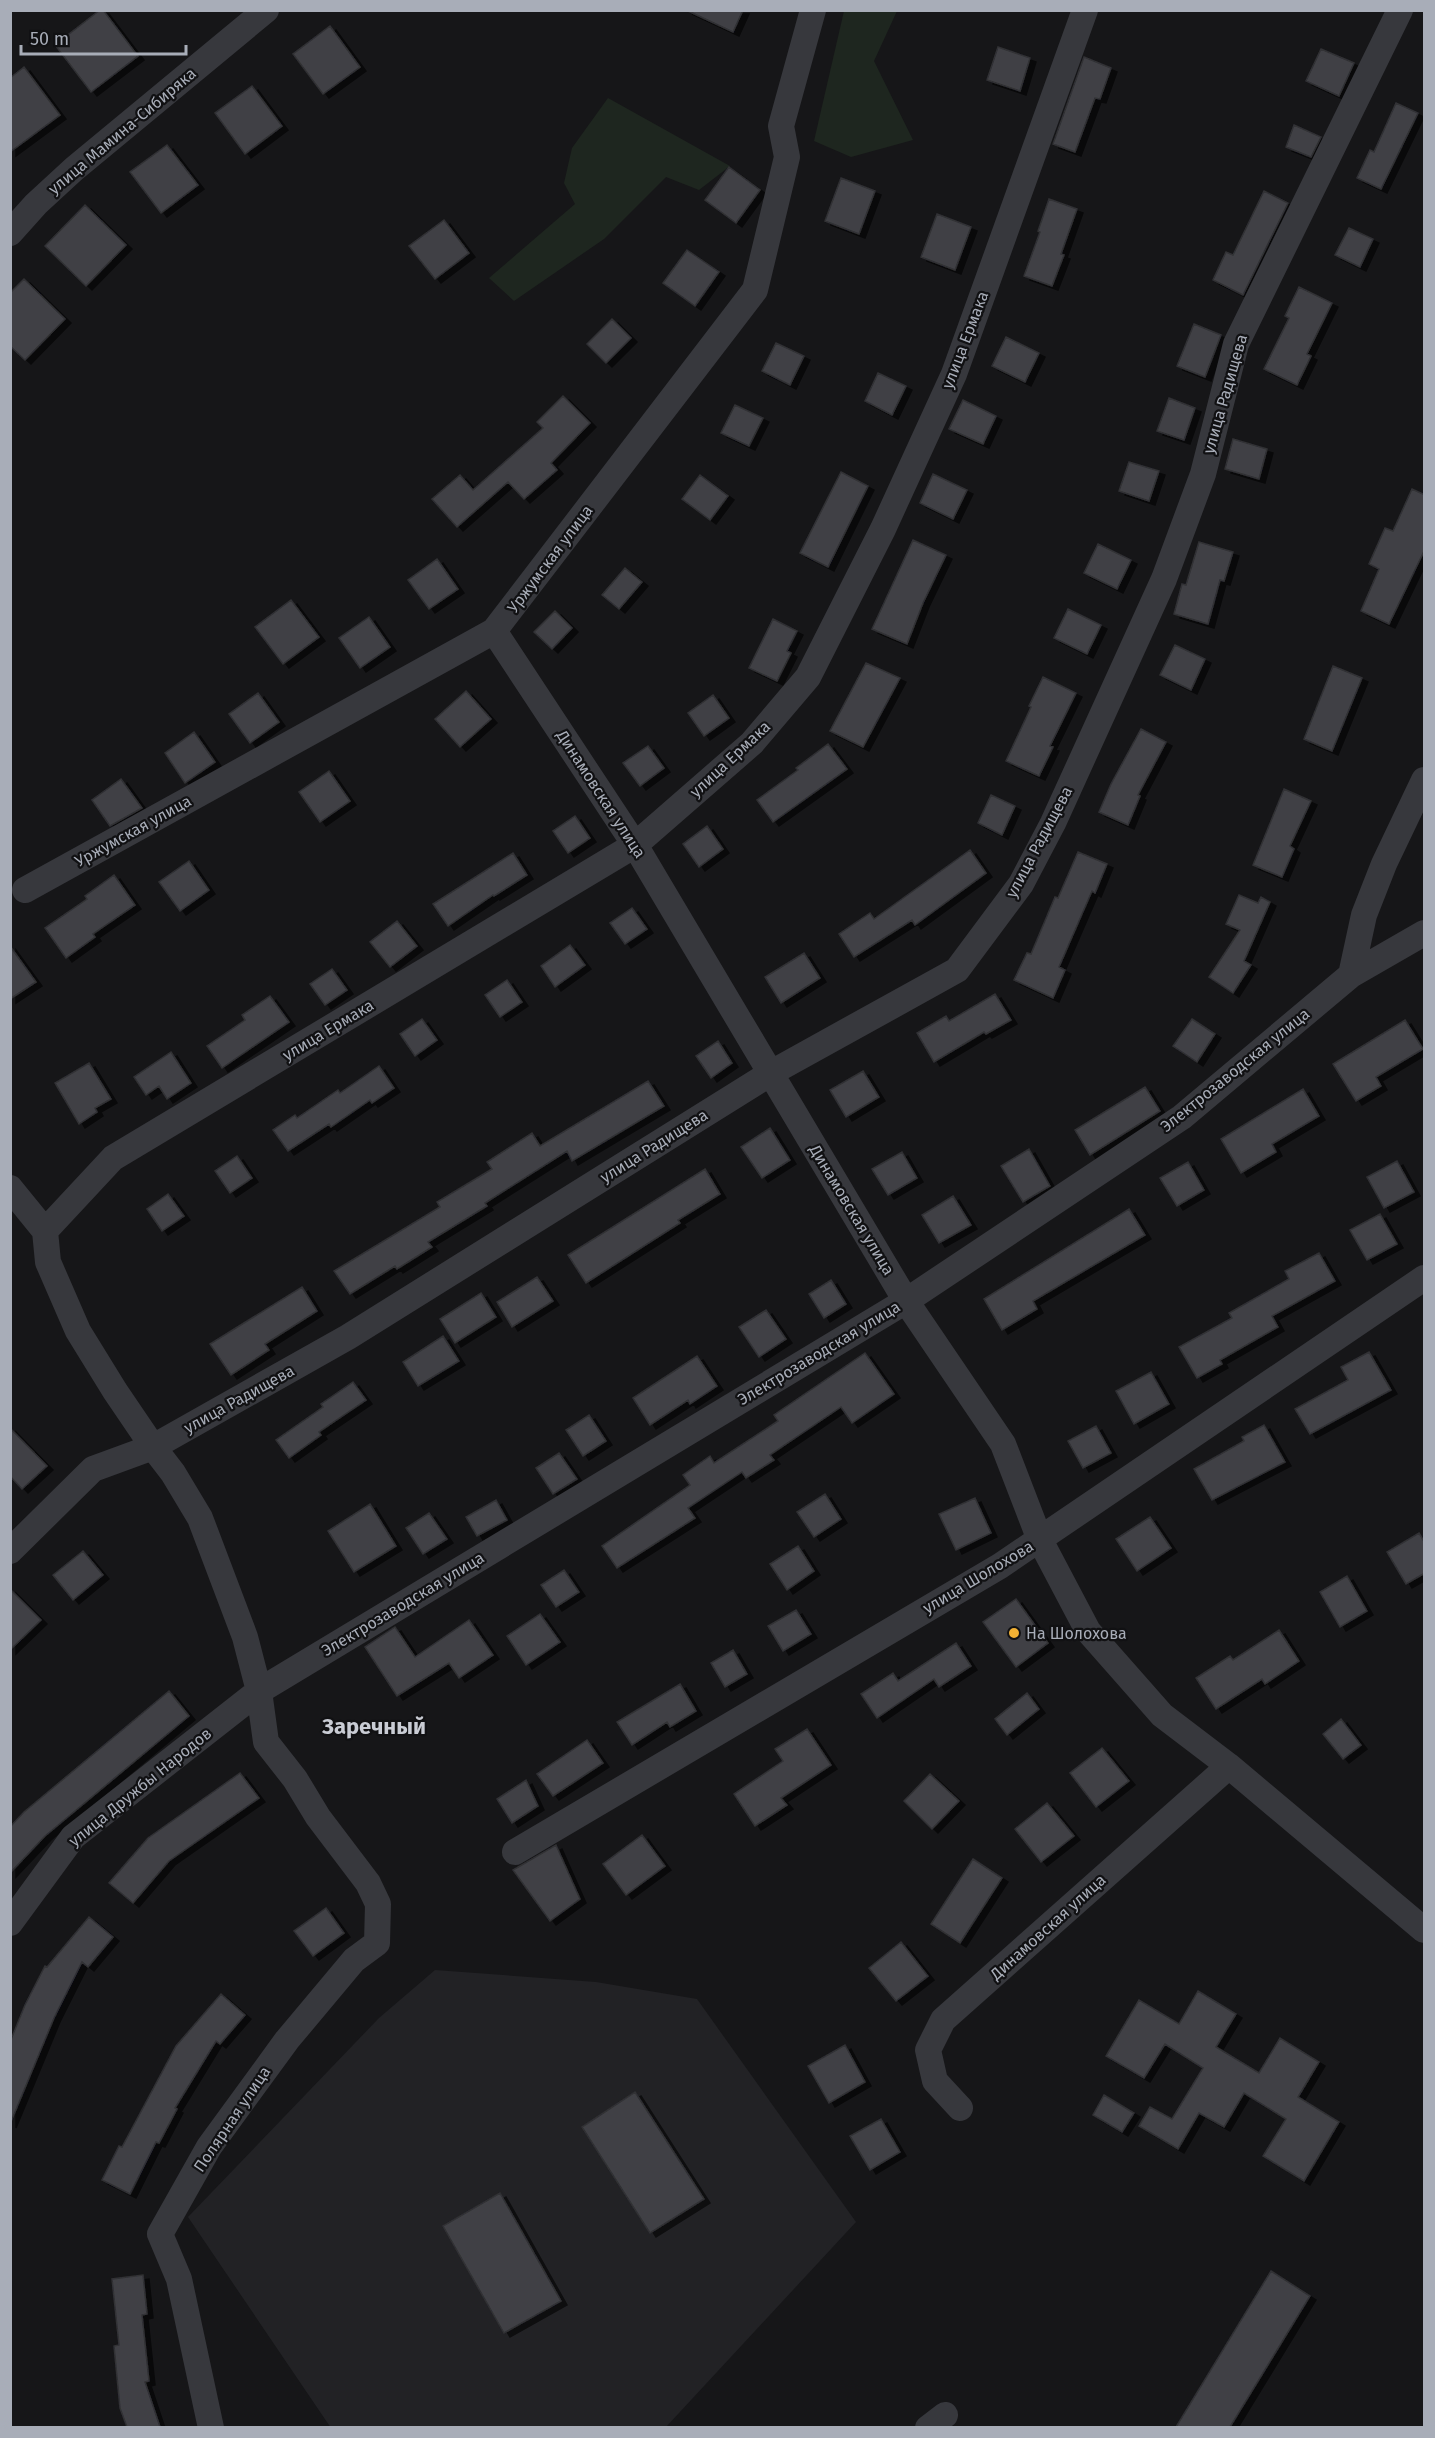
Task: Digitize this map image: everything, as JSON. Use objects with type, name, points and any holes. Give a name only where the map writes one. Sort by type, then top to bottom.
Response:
[{"type":"street","name":"улица Мамина-Сибиряка","points":[[10,233],[36,204],[74,169],[267,10]]},
{"type":"street","name":"Уржумская улица","points":[[25,890],[494,631],[755,290],[788,157],[781,126],[813,10]]},
{"type":"street","name":"улица Ермака","points":[[45,1231],[113,1158],[635,845],[752,743],[808,677],[883,529],[954,374],[1084,10]]},
{"type":"street","name":"улица Радищева","points":[[10,1551],[93,1469],[153,1447],[348,1338],[771,1073],[957,970],[1021,884],[1053,823],[1164,579],[1203,474],[1236,344],[1400,10]]},
{"type":"street","name":"Динамовская улица","points":[[494,631],[635,845],[906,1301],[1003,1444],[1040,1540],[1088,1631],[1162,1715],[1229,1766],[1425,1930]]},
{"type":"street","points":[[1351,975],[1365,915],[1384,864],[1425,780]]},
{"type":"street","name":"Электрозаводская улица","points":[[259,1691],[906,1301],[1182,1117],[1351,975],[1425,933]]},
{"type":"street","points":[[10,1188],[45,1231],[48,1262],[78,1331],[153,1447],[173,1473],[200,1518],[245,1637],[259,1691]]},
{"type":"street","name":"улица Шолохова","points":[[515,1851],[1000,1566],[1425,1278]]},
{"type":"street","name":"улица Дружбы Народов","points":[[10,1923],[73,1837],[259,1691]]},
{"type":"street","name":"Полярная улица","points":[[211,2427],[179,2279],[160,2234],[209,2148],[287,2040],[354,1960],[377,1943],[378,1904],[368,1882],[318,1817],[295,1779],[266,1742],[259,1691]]},
{"type":"street","name":"Динамовская улица","points":[[960,2108],[935,2081],[928,2050],[943,2020],[1229,1766]]},
{"type":"shaded area","points":[[844,11],[897,11],[874,61],[913,140],[851,157],[814,141]]},
{"type":"shaded area","points":[[608,98],[730,166],[699,190],[666,177],[604,239],[514,301],[489,278],[575,204],[564,183],[572,148]]},
{"type":"shaded area","points":[[435,1970],[596,1982],[697,1999],[856,2222],[666,2427],[331,2428],[188,2217],[379,2018]]},
{"type":"building","points":[[103,10],[138,56],[91,92],[55,45]]},
{"type":"building","points":[[686,10],[743,10],[733,32]]},
{"type":"building","points":[[330,26],[360,67],[323,94],[293,54]]},
{"type":"building","points":[[998,47],[1030,58],[1020,91],[987,80]]},
{"type":"building","points":[[1321,49],[1354,63],[1339,96],[1306,81]]},
{"type":"building","points":[[1084,57],[1111,68],[1100,99],[1095,98],[1075,152],[1053,144]]},
{"type":"building","points":[[24,67],[60,115],[10,152],[10,78]]},
{"type":"building","points":[[252,86],[282,126],[245,154],[215,113]]},
{"type":"building","points":[[1396,103],[1418,113],[1381,189],[1357,178],[1370,150],[1374,152]]},
{"type":"building","points":[[1294,125],[1321,137],[1311,157],[1286,147]]},
{"type":"building","points":[[167,145],[198,185],[161,213],[130,172]]},
{"type":"building","points":[[729,167],[760,190],[736,223],[705,200]]},
{"type":"building","points":[[841,178],[875,191],[859,234],[825,221]]},
{"type":"building","points":[[1264,191],[1288,203],[1243,295],[1213,280],[1226,252],[1233,255]]},
{"type":"building","points":[[1049,199],[1077,209],[1061,254],[1064,255],[1052,286],[1024,276]]},
{"type":"building","points":[[85,205],[126,245],[86,286],[45,246]]},
{"type":"building","points":[[937,214],[971,227],[955,270],[921,257]]},
{"type":"building","points":[[444,220],[469,253],[435,279],[409,246]]},
{"type":"building","points":[[1349,228],[1373,239],[1360,267],[1335,255]]},
{"type":"building","points":[[687,250],[719,272],[695,306],[663,283]]},
{"type":"building","points":[[24,279],[65,319],[25,360],[10,346],[10,293]]},
{"type":"building","points":[[1299,287],[1332,303],[1307,354],[1311,356],[1297,385],[1264,369],[1289,318],[1285,316]]},
{"type":"building","points":[[612,319],[631,338],[606,363],[587,344]]},
{"type":"building","points":[[1194,324],[1221,335],[1205,377],[1177,366]]},
{"type":"building","points":[[1006,337],[1039,353],[1025,382],[992,366]]},
{"type":"building","points":[[776,343],[804,356],[790,385],[762,371]]},
{"type":"building","points":[[878,373],[906,386],[892,415],[865,401]]},
{"type":"building","points":[[563,396],[590,423],[551,463],[557,470],[524,499],[508,482],[457,527],[432,499],[460,475],[473,490],[543,428],[537,422]]},
{"type":"building","points":[[1169,398],[1195,408],[1184,440],[1157,431]]},
{"type":"building","points":[[963,400],[996,416],[983,444],[949,429]]},
{"type":"building","points":[[735,405],[763,418],[749,446],[721,433]]},
{"type":"building","points":[[1233,439],[1267,449],[1259,479],[1225,469]]},
{"type":"building","points":[[1129,462],[1159,471],[1149,501],[1119,491]]},
{"type":"building","points":[[841,472],[868,486],[828,567],[800,553]]},
{"type":"building","points":[[933,474],[967,490],[953,519],[920,503]]},
{"type":"building","points":[[700,475],[728,496],[710,520],[682,499]]},
{"type":"building","points":[[1412,489],[1425,495],[1425,549],[1389,624],[1361,611],[1379,569],[1369,564],[1385,528],[1393,531]]},
{"type":"building","points":[[913,540],[946,555],[923,603],[907,644],[872,629]]},
{"type":"building","points":[[1199,542],[1233,552],[1224,581],[1220,580],[1208,624],[1174,614],[1182,584],[1186,585]]},
{"type":"building","points":[[1098,544],[1131,560],[1117,589],[1084,573]]},
{"type":"building","points":[[437,559],[458,589],[429,609],[408,580]]},
{"type":"building","points":[[625,568],[642,582],[619,609],[602,595]]},
{"type":"building","points":[[291,600],[319,637],[283,664],[255,627]]},
{"type":"building","points":[[1068,609],[1101,625],[1087,654],[1054,638]]},
{"type":"building","points":[[555,611],[572,628],[552,649],[534,632]]},
{"type":"building","points":[[369,617],[390,647],[360,668],[339,638]]},
{"type":"building","points":[[773,619],[797,631],[787,651],[791,653],[777,681],[749,668]]},
{"type":"building","points":[[1175,645],[1205,659],[1191,690],[1160,675]]},
{"type":"building","points":[[866,663],[900,678],[863,747],[830,731]]},
{"type":"building","points":[[1333,666],[1362,678],[1332,751],[1304,739]]},
{"type":"building","points":[[1043,677],[1076,693],[1050,746],[1053,747],[1039,776],[1006,761]]},
{"type":"building","points":[[466,691],[491,719],[460,747],[435,719]]},
{"type":"building","points":[[258,693],[279,722],[250,743],[229,714]]},
{"type":"building","points":[[713,695],[729,718],[704,736],[688,713]]},
{"type":"building","points":[[1141,729],[1166,742],[1138,795],[1140,796],[1128,825],[1099,812],[1111,784]]},
{"type":"building","points":[[194,732],[215,762],[185,783],[165,753]]},
{"type":"building","points":[[828,744],[847,769],[773,822],[757,800],[798,770],[796,768]]},
{"type":"building","points":[[648,746],[664,768],[640,786],[623,763]]},
{"type":"building","points":[[329,771],[350,801],[320,822],[299,792]]},
{"type":"building","points":[[121,779],[142,808],[110,826],[92,800]]},
{"type":"building","points":[[1284,789],[1311,801],[1290,846],[1294,849],[1282,877],[1253,865]]},
{"type":"building","points":[[991,795],[1015,806],[1002,835],[978,823]]},
{"type":"building","points":[[575,816],[590,838],[568,853],[553,831]]},
{"type":"building","points":[[707,826],[723,849],[699,867],[683,844]]},
{"type":"building","points":[[970,850],[986,873],[915,925],[912,920],[854,957],[839,934],[870,913],[874,919]]},
{"type":"building","points":[[1078,852],[1107,864],[1095,893],[1092,891],[1059,967],[1065,970],[1053,998],[1014,980],[1027,953],[1031,954],[1055,897],[1058,898]]},
{"type":"building","points":[[513,853],[527,875],[448,926],[433,904]]},
{"type":"building","points":[[189,861],[209,890],[180,911],[159,882]]},
{"type":"building","points":[[114,875],[135,905],[93,934],[95,937],[66,958],[45,928],[87,899],[85,896]]},
{"type":"building","points":[[1239,895],[1258,903],[1261,897],[1270,902],[1244,961],[1251,965],[1233,993],[1209,977],[1240,930],[1226,924]]},
{"type":"building","points":[[632,908],[647,929],[625,944],[610,923]]},
{"type":"building","points":[[397,921],[417,946],[390,967],[370,942]]},
{"type":"building","points":[[570,945],[585,965],[555,987],[541,966]]},
{"type":"building","points":[[10,946],[36,982],[10,999]]},
{"type":"building","points":[[804,953],[820,978],[781,1003],[765,977]]},
{"type":"building","points":[[332,969],[347,990],[325,1005],[310,984]]},
{"type":"building","points":[[507,980],[522,1002],[500,1017],[485,995]]},
{"type":"building","points":[[995,994],[1011,1020],[986,1034],[984,1032],[934,1062],[917,1033],[946,1016],[949,1021]]},
{"type":"building","points":[[270,996],[289,1022],[222,1068],[207,1046],[245,1020],[242,1015]]},
{"type":"building","points":[[422,1019],[437,1040],[415,1056],[400,1034]]},
{"type":"building","points":[[1192,1019],[1215,1034],[1197,1062],[1173,1046]]},
{"type":"building","points":[[1405,1020],[1423,1049],[1376,1077],[1381,1086],[1356,1101],[1333,1064]]},
{"type":"building","points":[[718,1041],[732,1063],[711,1078],[696,1056]]},
{"type":"building","points":[[171,1052],[191,1083],[167,1099],[159,1086],[146,1095],[134,1077]]},
{"type":"building","points":[[89,1063],[111,1099],[95,1108],[97,1112],[79,1124],[55,1083]]},
{"type":"building","points":[[379,1066],[394,1088],[372,1103],[370,1100],[331,1127],[329,1124],[288,1151],[273,1130],[295,1115],[297,1118],[338,1090],[340,1093]]},
{"type":"building","points":[[863,1071],[879,1097],[846,1117],[830,1090]]},
{"type":"building","points":[[648,1081],[664,1106],[572,1161],[567,1151],[485,1203],[487,1206],[428,1242],[432,1247],[397,1269],[395,1266],[350,1294],[334,1271],[440,1207],[437,1202],[492,1169],[487,1162],[532,1133],[540,1146]]},
{"type":"building","points":[[1145,1087],[1160,1111],[1090,1155],[1075,1130]]},
{"type":"building","points":[[1303,1089],[1319,1116],[1272,1144],[1276,1152],[1241,1173],[1221,1139]]},
{"type":"building","points":[[770,1128],[790,1160],[762,1178],[741,1147]]},
{"type":"building","points":[[1029,1149],[1050,1186],[1023,1202],[1001,1166]]},
{"type":"building","points":[[902,1152],[917,1178],[888,1195],[872,1169]]},
{"type":"building","points":[[237,1156],[252,1178],[230,1193],[215,1171]]},
{"type":"building","points":[[1397,1161],[1414,1192],[1384,1208],[1367,1177]]},
{"type":"building","points":[[1188,1162],[1204,1190],[1177,1206],[1160,1178]]},
{"type":"building","points":[[705,1169],[720,1194],[678,1220],[680,1223],[586,1283],[568,1255]]},
{"type":"building","points":[[168,1194],[184,1216],[162,1231],[147,1209]]},
{"type":"building","points":[[953,1196],[971,1225],[939,1243],[922,1215]]},
{"type":"building","points":[[1129,1209],[1145,1235],[1033,1301],[1037,1309],[1002,1330],[984,1299]]},
{"type":"building","points":[[1380,1214],[1397,1244],[1367,1260],[1350,1230]]},
{"type":"building","points":[[1319,1253],[1335,1281],[1272,1316],[1278,1327],[1220,1360],[1222,1364],[1197,1378],[1179,1347],[1232,1318],[1229,1313],[1289,1279],[1285,1271]]},
{"type":"building","points":[[537,1277],[553,1301],[512,1327],[497,1302]]},
{"type":"building","points":[[831,1280],[846,1304],[824,1318],[809,1294]]},
{"type":"building","points":[[302,1287],[317,1311],[265,1344],[269,1350],[231,1375],[210,1344]]},
{"type":"building","points":[[481,1293],[496,1317],[455,1343],[440,1319]]},
{"type":"building","points":[[766,1310],[786,1339],[759,1357],[739,1327]]},
{"type":"building","points":[[443,1336],[459,1361],[418,1386],[403,1362]]},
{"type":"building","points":[[1369,1352],[1391,1390],[1310,1434],[1295,1409],[1348,1380],[1341,1367]]},
{"type":"building","points":[[865,1353],[894,1394],[852,1423],[841,1407],[770,1455],[774,1460],[746,1478],[742,1472],[688,1508],[695,1518],[617,1568],[602,1546],[690,1485],[683,1475],[710,1456],[714,1463],[778,1421],[774,1415]]},
{"type":"building","points":[[697,1356],[717,1386],[690,1404],[688,1400],[650,1425],[633,1398]]},
{"type":"building","points":[[1151,1372],[1169,1404],[1134,1424],[1116,1391]]},
{"type":"building","points":[[353,1382],[366,1400],[319,1432],[321,1435],[289,1458],[276,1440],[323,1407],[321,1404]]},
{"type":"building","points":[[589,1415],[606,1441],[583,1456],[566,1430]]},
{"type":"building","points":[[1264,1425],[1285,1462],[1212,1500],[1194,1469],[1244,1441],[1242,1437]]},
{"type":"building","points":[[1096,1426],[1111,1453],[1083,1468],[1068,1441]]},
{"type":"building","points":[[10,1428],[47,1466],[22,1489],[10,1476]]},
{"type":"building","points":[[559,1453],[577,1479],[553,1494],[536,1468]]},
{"type":"building","points":[[825,1494],[841,1519],[814,1537],[797,1512]]},
{"type":"building","points":[[975,1498],[991,1533],[956,1550],[939,1514]]},
{"type":"building","points":[[496,1500],[507,1520],[477,1536],[466,1517]]},
{"type":"building","points":[[370,1504],[396,1546],[354,1572],[328,1531]]},
{"type":"building","points":[[429,1513],[447,1539],[423,1554],[406,1528]]},
{"type":"building","points":[[1150,1517],[1171,1548],[1137,1571],[1116,1539]]},
{"type":"building","points":[[1419,1533],[1425,1543],[1425,1573],[1406,1584],[1387,1552]]},
{"type":"building","points":[[798,1546],[814,1571],[787,1590],[770,1564]]},
{"type":"building","points":[[83,1551],[103,1575],[73,1600],[53,1575]]},
{"type":"building","points":[[564,1570],[579,1592],[556,1607],[541,1585]]},
{"type":"building","points":[[1347,1576],[1367,1611],[1340,1627],[1320,1592]]},
{"type":"building","points":[[10,1589],[41,1620],[10,1650]]},
{"type":"building","points":[[1016,1599],[1048,1643],[1016,1667],[983,1622]]},
{"type":"building","points":[[796,1610],[811,1634],[783,1651],[768,1626]]},
{"type":"building","points":[[540,1614],[560,1642],[526,1665],[507,1636]]},
{"type":"building","points":[[469,1620],[493,1655],[459,1678],[449,1663],[397,1696],[365,1647],[395,1627],[415,1657]]},
{"type":"building","points":[[1279,1630],[1299,1661],[1265,1684],[1262,1679],[1216,1709],[1196,1678],[1230,1656],[1233,1660]]},
{"type":"building","points":[[956,1643],[971,1666],[939,1687],[934,1679],[877,1718],[861,1694],[893,1673],[898,1681]]},
{"type":"building","points":[[733,1650],[747,1674],[725,1687],[711,1663]]},
{"type":"building","points":[[680,1684],[696,1711],[670,1727],[667,1722],[632,1745],[617,1722]]},
{"type":"building","points":[[169,1691],[189,1716],[45,1836],[10,1873],[10,1827],[24,1812]]},
{"type":"building","points":[[1027,1693],[1039,1709],[1007,1735],[995,1719]]},
{"type":"building","points":[[1341,1719],[1361,1745],[1343,1759],[1323,1734]]},
{"type":"building","points":[[807,1729],[831,1765],[781,1798],[787,1805],[755,1826],[734,1794],[783,1761],[775,1749]]},
{"type":"building","points":[[587,1740],[603,1763],[553,1796],[537,1774]]},
{"type":"building","points":[[1102,1748],[1129,1781],[1096,1807],[1070,1773]]},
{"type":"building","points":[[240,1773],[259,1798],[169,1861],[133,1903],[109,1883],[148,1838]]},
{"type":"building","points":[[930,1774],[959,1801],[932,1829],[904,1801]]},
{"type":"building","points":[[526,1780],[538,1806],[512,1823],[497,1799]]},
{"type":"building","points":[[1047,1803],[1074,1836],[1041,1862],[1015,1829]]},
{"type":"building","points":[[642,1835],[665,1866],[626,1895],[603,1864]]},
{"type":"building","points":[[556,1845],[580,1899],[550,1921],[513,1870]]},
{"type":"building","points":[[973,1859],[1002,1878],[960,1943],[931,1924]]},
{"type":"building","points":[[326,1908],[344,1933],[313,1956],[294,1931]]},
{"type":"building","points":[[89,1917],[113,1937],[88,1967],[82,1962],[54,2018],[10,2124],[10,2042],[25,2005],[45,1966],[47,1967]]},
{"type":"building","points":[[901,1942],[928,1976],[896,2001],[869,1968]]},
{"type":"building","points":[[1198,1991],[1236,2014],[1216,2047],[1259,2073],[1280,2038],[1319,2062],[1298,2097],[1339,2122],[1304,2181],[1263,2156],[1286,2119],[1244,2093],[1224,2127],[1199,2113],[1178,2149],[1139,2126],[1150,2107],[1172,2119],[1203,2068],[1165,2044],[1144,2078],[1106,2056],[1139,2000],[1179,2024]]},
{"type":"building","points":[[221,1994],[245,2015],[220,2044],[216,2041],[175,2108],[177,2109],[159,2143],[156,2142],[130,2194],[102,2180],[176,2046]]},
{"type":"building","points":[[845,2045],[865,2082],[829,2103],[808,2066]]},
{"type":"building","points":[[635,2092],[704,2199],[650,2233],[582,2127]]},
{"type":"building","points":[[1104,2095],[1134,2113],[1122,2132],[1093,2115]]},
{"type":"building","points":[[881,2119],[900,2152],[870,2170],[850,2136]]},
{"type":"building","points":[[500,2193],[561,2301],[504,2333],[443,2226]]},
{"type":"building","points":[[1271,2271],[1310,2296],[1230,2427],[1176,2427]]},
{"type":"building","points":[[143,2275],[147,2314],[142,2315],[149,2381],[145,2382],[160,2427],[127,2427],[120,2408],[114,2346],[119,2345],[112,2279]]},
{"type":"place","name":"На Шолохова","points":[[1014,1633]]},
{"type":"district","name":"Заречный","points":[[374,1726]]}]
